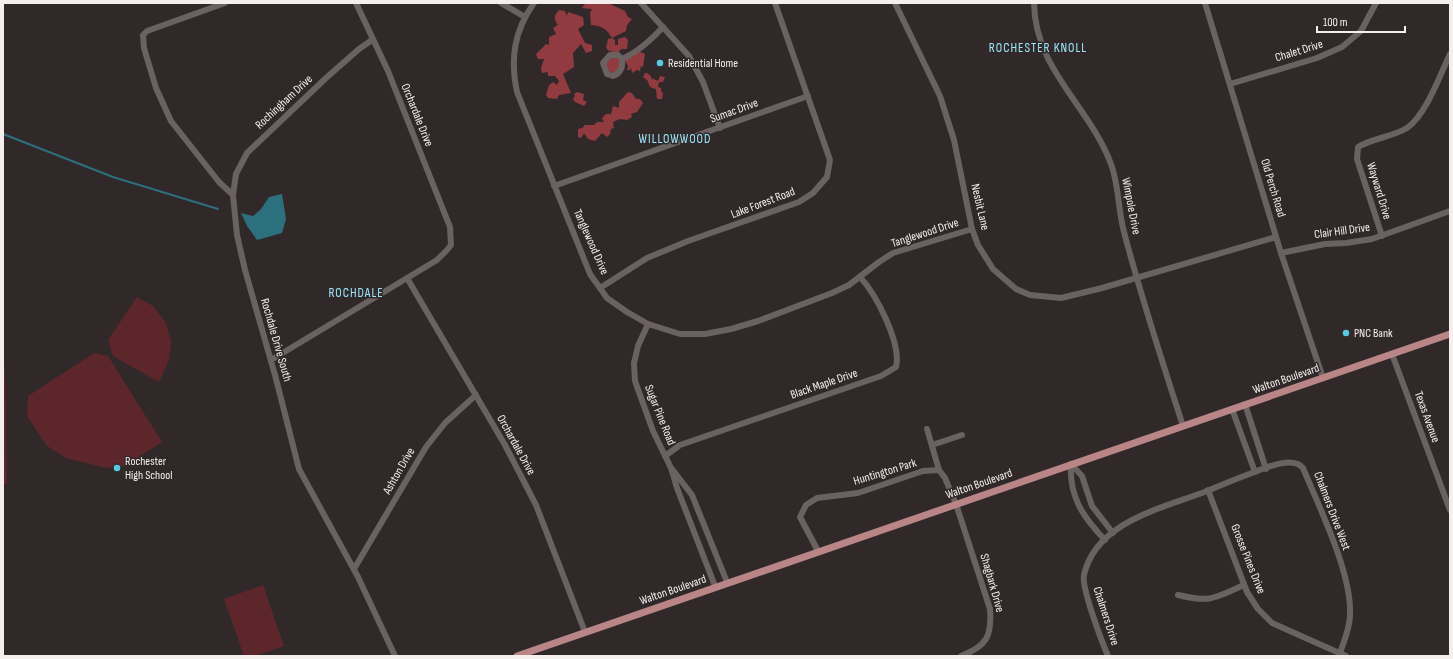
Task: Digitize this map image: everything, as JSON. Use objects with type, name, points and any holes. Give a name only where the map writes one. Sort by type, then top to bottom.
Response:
[{"type":"main road","name":"Walton Boulevard","points":[[517,656],[715,586],[1450,334]]},
{"type":"street","points":[[225,3],[161,25],[143,35],[144,48],[156,88],[169,116],[219,182],[233,195]]},
{"type":"street","name":"Orchardale Drive","points":[[356,3],[372,40],[382,56],[450,227],[452,237],[447,250],[437,260],[407,278],[476,395],[536,505],[585,632]]},
{"type":"street","points":[[501,3],[525,17]]},
{"type":"street","name":"Tanglewood Drive","points":[[534,3],[525,17],[517,39],[513,72],[517,92],[590,274],[607,298],[648,324],[680,334],[705,334],[758,322],[849,285],[879,262],[894,253],[972,229]]},
{"type":"street","points":[[641,3],[690,56],[697,69],[720,128]]},
{"type":"street","name":"Lake Forest Road","points":[[600,288],[647,258],[688,241],[790,206],[813,193],[827,177],[830,160],[775,3]]},
{"type":"street","name":"Nesbit Lane","points":[[895,3],[940,96],[954,140],[972,229],[978,245],[993,269],[1016,289],[1030,295],[1061,298],[1137,278],[1276,237]]},
{"type":"street","name":"Wimpole Drive","points":[[1034,3],[1037,30],[1042,49],[1058,77],[1096,132],[1112,166],[1120,217],[1137,278],[1183,426]]},
{"type":"street","name":"Old Perch Road","points":[[1205,3],[1281,253],[1323,378]]},
{"type":"street","name":"Chalet Drive","points":[[1230,84],[1317,58],[1342,47],[1360,31],[1376,3]]},
{"type":"street","points":[[622,59],[628,57],[649,42],[664,27]]},
{"type":"street","name":"Rochingham Drive","points":[[233,195],[236,174],[247,153],[326,78],[359,49],[372,40]]},
{"type":"street","name":"Wayward Drive","points":[[1382,236],[1357,159],[1358,147],[1406,128],[1414,121],[1426,104],[1450,54]]},
{"type":"street","name":"Sumac Drive","points":[[554,186],[808,96]]},
{"type":"street","name":"Rochdale Drive South","points":[[233,195],[237,235],[252,299],[271,360],[299,469],[354,569],[394,656]]},
{"type":"street","name":"Clair Hill Drive","points":[[1281,253],[1324,244],[1356,242],[1382,236],[1450,211]]},
{"type":"street","name":"Black Maple Drive","points":[[665,456],[680,445],[890,373],[896,367],[898,360],[890,331],[875,298],[860,277]]},
{"type":"street","points":[[271,360],[407,278]]},
{"type":"street","name":"Sugar Pine Road","points":[[648,324],[638,346],[634,363],[635,380],[648,417],[671,468],[677,488],[715,586]]},
{"type":"street","name":"Texas Avenue","points":[[1392,354],[1450,510]]},
{"type":"street","name":"Ashton Drive","points":[[354,569],[426,447],[445,423],[476,395]]},
{"type":"street","points":[[1245,404],[1266,468]]},
{"type":"street","points":[[1232,409],[1255,472]]},
{"type":"street","points":[[927,429],[939,470],[945,478],[956,504]]},
{"type":"street","points":[[932,446],[962,435]]},
{"type":"street","name":"Chalmers Drive West","points":[[1109,537],[1131,520],[1154,509],[1266,468],[1292,461],[1298,463],[1303,468],[1345,576],[1350,597],[1350,616],[1343,654]]},
{"type":"street","points":[[1071,464],[1082,476],[1092,506],[1109,537]]},
{"type":"street","points":[[1071,464],[1070,481],[1078,504],[1085,517],[1109,537]]},
{"type":"street","name":"Sugar Pine Road","points":[[671,468],[692,495],[727,582]]},
{"type":"street","name":"Huntington Park","points":[[818,551],[800,517],[806,505],[817,498],[858,493],[923,471],[939,470]]},
{"type":"street","name":"Grosse Pines Drive","points":[[1208,490],[1244,584],[1258,609],[1272,623],[1343,654]]},
{"type":"street","name":"Shagbark Drive","points":[[956,504],[990,609],[991,623],[989,634],[985,642],[972,652],[961,656]]},
{"type":"street","name":"Chalmers Drive","points":[[1108,656],[1084,584],[1083,575],[1095,551],[1109,537]]},
{"type":"street","points":[[1178,595],[1199,600],[1208,600],[1244,584]]},
{"type":"shaded area","points":[[580,3],[608,3],[625,11],[628,17],[632,19],[627,25],[626,31],[612,38],[603,28],[591,25],[590,13],[592,9],[582,8],[585,4]]},
{"type":"shaded area","points":[[559,10],[565,11],[567,16],[568,12],[583,17],[584,25],[578,29],[585,43],[592,45],[592,51],[586,53],[581,44],[573,53],[574,67],[563,74],[571,93],[559,95],[557,99],[548,98],[546,95],[549,85],[553,82],[557,85],[559,81],[555,76],[548,76],[548,72],[542,73],[541,68],[544,59],[538,59],[536,54],[546,44],[549,45],[549,37],[556,34],[553,28],[558,25],[555,21],[555,17]]},
{"type":"shaded area","points":[[625,37],[628,40],[627,49],[621,49],[618,53],[609,51],[606,48],[608,39],[612,38],[615,40],[615,45],[618,45],[618,39]]},
{"type":"shaded area","points":[[639,51],[645,54],[643,67],[641,66],[640,71],[637,70],[632,73],[631,68],[630,70],[627,70],[628,66],[625,61],[626,53]]},
{"type":"shaded area","points":[[614,56],[619,58],[620,65],[615,74],[606,70],[606,63]]},
{"type":"shaded area","points":[[645,73],[658,81],[660,76],[665,77],[663,82],[659,82],[658,87],[661,88],[663,93],[662,99],[657,99],[656,89],[650,87],[648,81],[643,77]]},
{"type":"shaded area","points":[[577,92],[584,94],[583,100],[587,102],[584,106],[575,102],[573,99],[575,96],[574,94]]},
{"type":"shaded area","points":[[628,92],[632,93],[636,99],[640,99],[643,103],[637,112],[631,114],[632,117],[627,120],[620,119],[613,122],[614,128],[611,129],[610,134],[607,137],[602,133],[595,141],[588,139],[584,133],[581,138],[578,137],[578,129],[585,125],[594,125],[597,122],[604,122],[602,118],[606,114],[611,114],[613,106],[619,108],[619,102]]},
{"type":"shaded area","points":[[137,297],[153,306],[166,323],[171,342],[169,360],[159,382],[113,356],[108,340]]},
{"type":"shaded area","points":[[94,353],[108,356],[162,442],[124,466],[106,468],[66,458],[47,446],[27,416],[28,396]]},
{"type":"shaded area","points":[[3,355],[5,368],[7,484],[3,484]]},
{"type":"shaded area","points":[[263,585],[284,646],[255,656],[244,656],[224,599]]},
{"type":"water","points":[[282,194],[286,219],[282,233],[257,240],[247,226],[241,213],[253,216],[261,209],[269,197]]},
{"type":"waterway","points":[[3,134],[113,177],[218,209]]},
{"type":"place","name":"Residential Home","points":[[660,63]]},
{"type":"place","name":"PNC Bank","points":[[1346,333]]},
{"type":"place","name":"Rochester High School","points":[[117,468]]},
{"type":"district","name":"ROCHESTER KNOLL","points":[[1038,48]]},
{"type":"district","name":"WILLOWWOOD","points":[[675,139]]},
{"type":"district","name":"ROCHDALE","points":[[356,293]]}]
